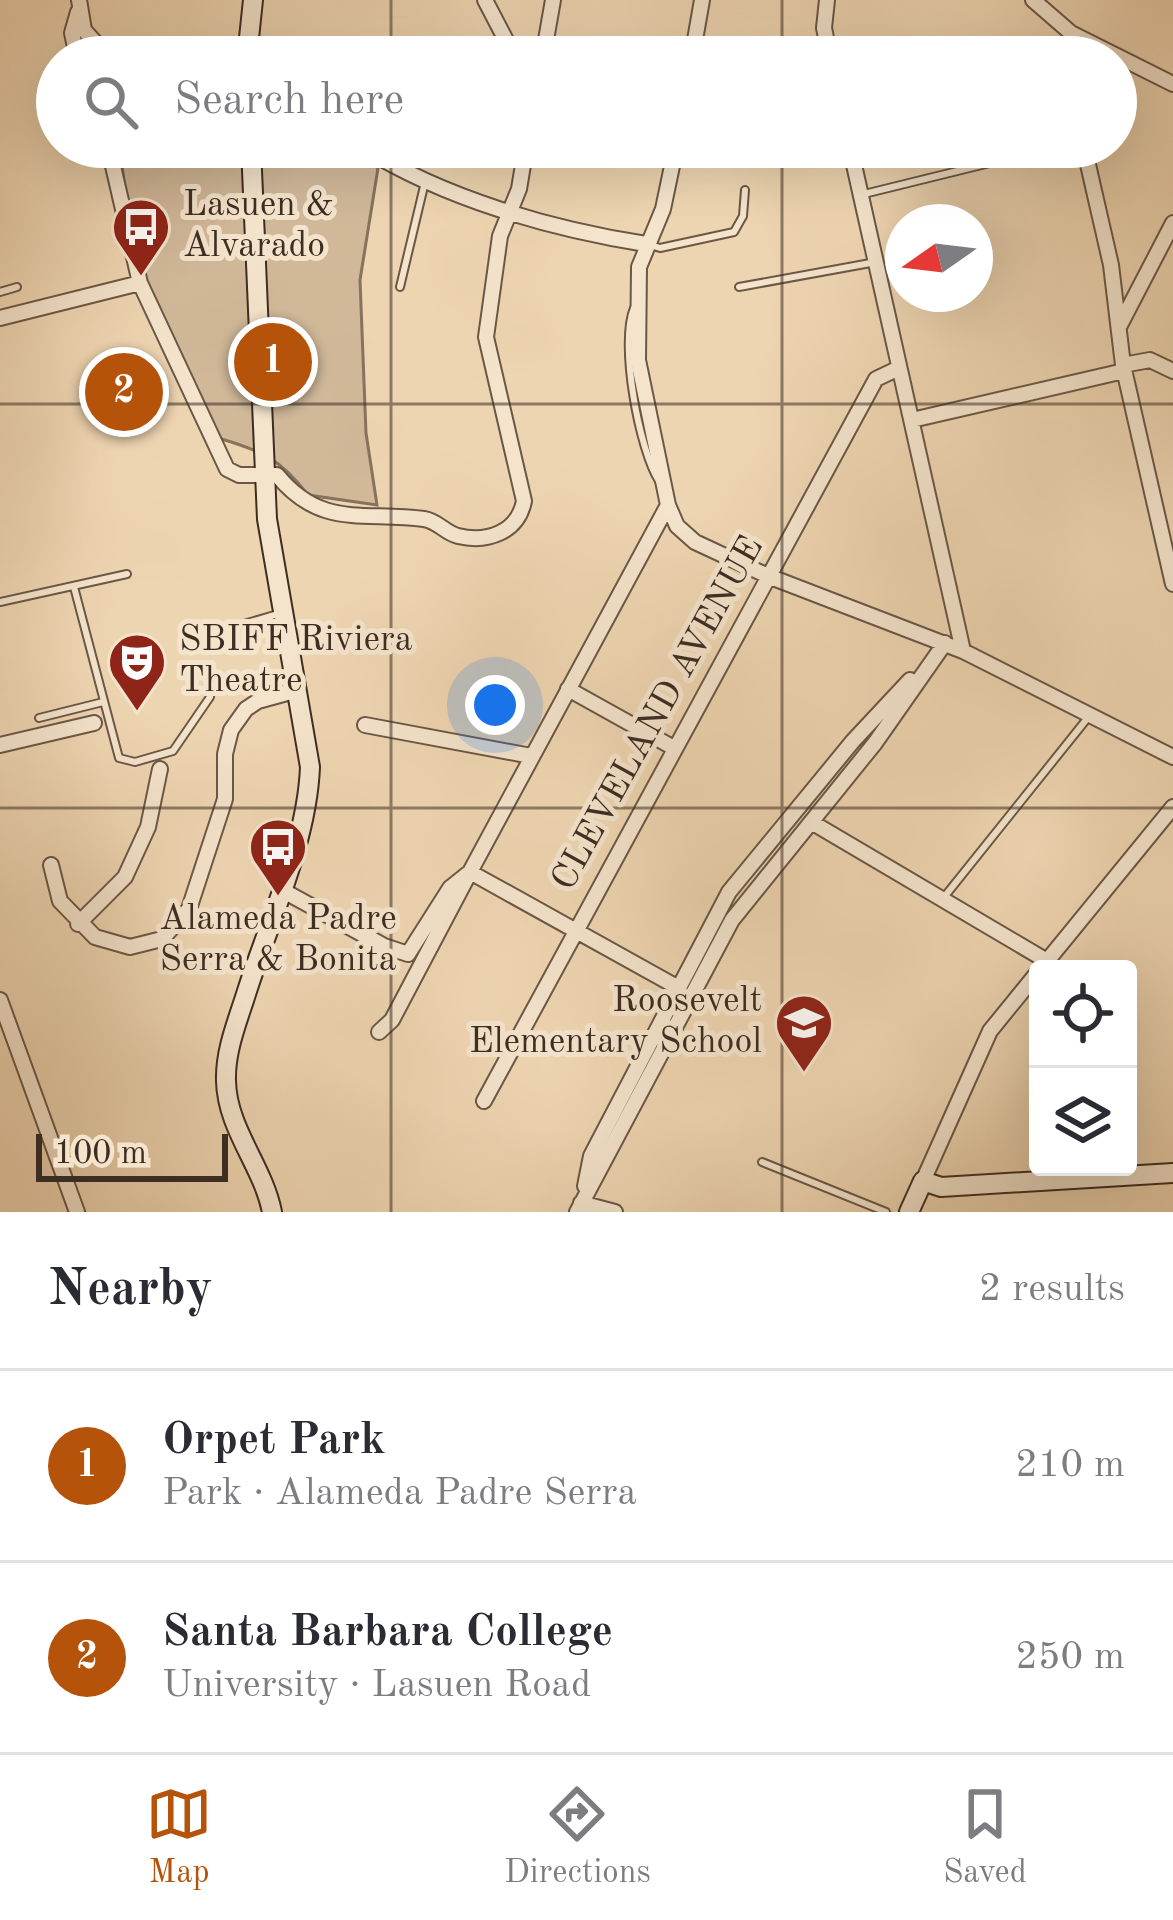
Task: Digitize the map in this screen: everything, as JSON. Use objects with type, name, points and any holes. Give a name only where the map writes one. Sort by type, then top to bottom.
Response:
[{"type":"street","points":[[250,36],[253,0]]},
{"type":"street","points":[[485,0],[504,36]]},
{"type":"street","points":[[547,36],[553,0]]},
{"type":"street","points":[[695,36],[701,0]]},
{"type":"street","points":[[826,36],[827,0]]},
{"type":"street","points":[[1033,0],[1077,36]]},
{"type":"street","points":[[79,4],[88,36]]},
{"type":"street","points":[[73,36],[79,4]]},
{"type":"street","points":[[1137,66],[1173,84]]},
{"type":"street","points":[[113,168],[140,283],[222,463],[235,474],[277,475],[301,501],[324,512],[426,519],[457,536],[486,537],[506,531],[519,517],[524,494],[486,337],[500,236],[522,168]]},
{"type":"street","points":[[252,168],[269,540],[309,751],[310,782],[229,1048],[226,1073],[229,1107],[262,1177],[272,1212]]},
{"type":"street","points":[[405,168],[509,212],[646,244]]},
{"type":"street","points":[[672,168],[663,209],[639,267],[638,360],[668,505],[685,535],[768,576],[963,651],[1173,757]]},
{"type":"street","points":[[855,168],[963,651]]},
{"type":"street","points":[[1088,168],[1120,325],[1124,368],[1173,584]]},
{"type":"street","points":[[1120,325],[1173,224]]},
{"type":"street","points":[[0,319],[140,283]]},
{"type":"street","points":[[912,420],[1150,360],[1173,371]]},
{"type":"street","name":"CLEVELAND AVENUE","points":[[484,1101],[876,379],[899,368]]},
{"type":"street","points":[[380,1033],[392,1020],[668,505]]},
{"type":"street","points":[[579,1207],[731,920],[813,823],[945,643]]},
{"type":"street","points":[[579,1207],[591,1156],[729,892],[853,741],[945,643]]},
{"type":"street","points":[[568,689],[674,748]]},
{"type":"street","points":[[51,865],[55,890],[79,923],[100,940],[130,947],[149,944],[173,931],[188,909],[225,799],[225,754],[231,730],[257,701],[298,690]]},
{"type":"street","points":[[0,745],[94,723]]},
{"type":"street","points":[[365,725],[531,756]]},
{"type":"street","points":[[79,923],[125,877],[148,827],[160,769]]},
{"type":"street","points":[[1049,960],[1173,807]]},
{"type":"street","points":[[813,823],[943,899],[1031,960]]},
{"type":"street","points":[[470,872],[677,987]]},
{"type":"street","points":[[280,889],[408,955],[450,888],[470,872]]},
{"type":"street","points":[[909,1212],[989,1031],[1029,983]]},
{"type":"street","points":[[0,1000],[76,1212]]},
{"type":"street","points":[[923,1180],[941,1187],[1173,1173]]},
{"type":"street","points":[[579,1207],[615,1212]]},
{"type":"lane","points":[[861,195],[970,168]]},
{"type":"lane","points":[[400,287],[426,178]]},
{"type":"lane","points":[[646,244],[660,248],[734,232],[743,216],[745,190]]},
{"type":"lane","points":[[739,287],[876,262]]},
{"type":"lane","points":[[0,292],[17,287]]},
{"type":"lane","points":[[0,602],[127,574]]},
{"type":"lane","points":[[74,587],[122,760],[135,762],[173,751],[211,697]]},
{"type":"lane","points":[[230,628],[282,614]]},
{"type":"lane","points":[[39,718],[103,702]]},
{"type":"lane","points":[[943,899],[1090,715]]},
{"type":"lane","points":[[761,1162],[886,1212]]},
{"type":"shaded area","points":[[122,168],[378,168],[360,280],[366,433],[377,505],[308,495],[269,458],[218,438],[144,277]]},
{"type":"place","name":"Lasuen & Alvarado","points":[[141,278]]},
{"type":"place","name":"Orpet Park","points":[[273,362]]},
{"type":"place","name":"Santa Barbara College","points":[[124,392]]},
{"type":"place","name":"SBIFF Riviera Theatre","points":[[137,713]]},
{"type":"place","name":"Alameda Padre Serra & Bonita","points":[[278,898]]},
{"type":"place","name":"Roosevelt Elementary School","points":[[804,1074]]}]
